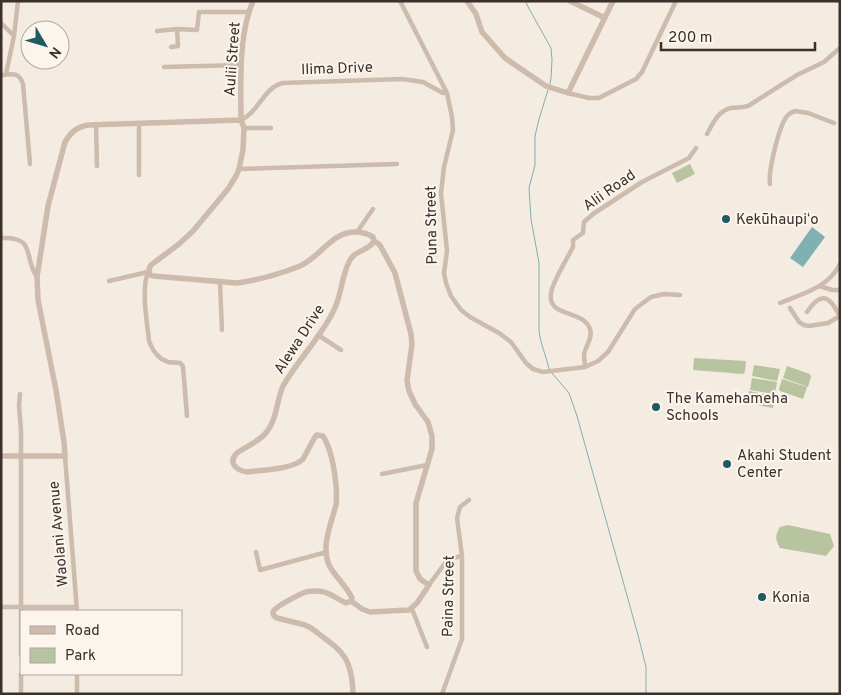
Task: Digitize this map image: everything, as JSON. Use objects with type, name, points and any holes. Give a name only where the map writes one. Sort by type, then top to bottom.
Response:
[{"type":"street","points":[[18,1],[14,36],[4,74],[17,74],[23,84],[30,164]]},
{"type":"street","name":"Aulii Street","points":[[241,120],[241,65],[249,12],[254,1]]},
{"type":"street","name":"Puna Street","points":[[400,1],[447,93],[452,117],[453,130],[444,167],[441,192],[447,251],[444,273],[451,296],[461,310],[470,317],[511,342],[533,369],[543,372],[585,367]]},
{"type":"street","points":[[467,1],[476,14],[482,32],[505,58],[546,86],[588,98],[599,98],[636,79],[642,72],[676,1]]},
{"type":"street","points":[[570,1],[604,18]]},
{"type":"street","points":[[568,93],[613,1]]},
{"type":"street","points":[[156,31],[197,30],[199,12],[249,12]]},
{"type":"street","points":[[1,23],[14,36]]},
{"type":"street","points":[[171,47],[178,46],[177,30]]},
{"type":"street","points":[[707,134],[717,117],[724,111],[731,108],[748,106],[796,75],[821,64],[840,48]]},
{"type":"street","points":[[164,67],[241,65]]},
{"type":"street","name":"Ilima Drive","points":[[241,120],[250,114],[274,86],[283,83],[401,79],[423,82],[443,93],[447,93]]},
{"type":"street","points":[[770,184],[769,178],[775,148],[782,126],[788,115],[795,111],[808,113],[834,123]]},
{"type":"street","points":[[1,456],[65,456],[56,390],[38,300],[37,278],[48,206],[65,142],[80,127],[96,124],[241,120],[244,128],[243,150],[239,169],[228,188],[193,231],[153,263],[145,281],[149,341],[160,358],[167,362],[180,362],[183,366],[187,416]]},
{"type":"street","points":[[96,124],[98,166]]},
{"type":"street","points":[[139,124],[139,175]]},
{"type":"street","points":[[244,128],[271,128]]},
{"type":"street","name":"Alii Road","points":[[585,367],[585,353],[591,335],[589,326],[580,317],[558,310],[553,304],[551,296],[552,288],[573,247],[573,240],[583,233],[584,222],[589,217],[646,179],[689,158],[696,148]]},
{"type":"street","points":[[239,169],[397,164]]},
{"type":"street","points":[[357,232],[373,209]]},
{"type":"street","points":[[148,272],[153,276],[220,282],[237,283],[250,281],[300,266],[318,255],[346,232],[357,232],[373,237],[374,242],[381,247],[393,267],[410,329],[412,344],[407,381],[409,391],[432,432],[433,444],[416,503],[415,544],[416,571],[420,579],[429,586]]},
{"type":"street","points":[[1,238],[14,238],[24,244],[28,249],[32,269],[37,278]]},
{"type":"street","name":"Alewa Drive","points":[[326,552],[337,499],[333,466],[326,440],[323,436],[317,435],[300,462],[290,466],[242,472],[234,466],[233,460],[237,453],[262,437],[268,429],[274,418],[283,386],[334,310],[350,259],[374,242]]},
{"type":"street","points":[[780,303],[820,286],[833,275],[840,264]]},
{"type":"street","points":[[109,281],[148,272]]},
{"type":"street","points":[[220,282],[222,330]]},
{"type":"street","points":[[820,286],[832,290],[840,290]]},
{"type":"street","points":[[585,367],[598,361],[608,352],[635,309],[652,297],[664,294],[680,296]]},
{"type":"street","points":[[790,308],[799,322],[809,326],[828,323],[839,315],[833,303],[829,299],[823,298],[813,303],[807,312]]},
{"type":"street","points":[[318,335],[341,350]]},
{"type":"street","points":[[20,394],[21,610]]},
{"type":"street","name":"Waolani Avenue","points":[[65,456],[77,609]]},
{"type":"street","points":[[382,474],[427,465]]},
{"type":"street","name":"Paina Street","points":[[442,694],[462,639],[462,556],[457,518],[460,507],[470,500]]},
{"type":"street","points":[[256,552],[260,570],[326,552],[330,565],[351,596],[351,601]]},
{"type":"street","points":[[353,694],[350,667],[340,651],[305,625],[275,617],[274,611],[302,594],[312,591],[327,592],[346,602],[351,601],[370,612],[412,609],[448,558],[462,556]]},
{"type":"street","points":[[1,607],[21,606],[77,609]]},
{"type":"street","points":[[412,609],[427,647]]},
{"type":"street","points":[[21,675],[21,694]]},
{"type":"street","points":[[77,675],[77,694]]},
{"type":"green space","points":[[690,164],[695,174],[677,183],[672,173]]},
{"type":"green space","points":[[694,358],[746,361],[745,372],[743,374],[693,370]]},
{"type":"green space","points":[[754,365],[780,369],[777,381],[752,376]]},
{"type":"green space","points":[[787,366],[810,374],[808,387],[783,378]]},
{"type":"green space","points":[[752,378],[777,382],[775,394],[750,390]]},
{"type":"green space","points":[[782,379],[807,387],[803,399],[780,391]]},
{"type":"green space","points":[[749,391],[775,396],[773,408],[747,403]]},
{"type":"green space","points":[[788,525],[830,534],[834,546],[826,556],[780,548],[776,540],[777,532],[780,527]]},
{"type":"water","points":[[812,227],[825,237],[803,267],[790,258]]},
{"type":"waterway","points":[[526,1],[551,48],[550,84]]},
{"type":"waterway","points":[[548,90],[535,136],[535,165],[529,188],[531,219],[539,263],[539,330],[549,369]]},
{"type":"waterway","points":[[551,372],[569,393],[577,416],[646,667],[646,694]]},
{"type":"place","name":"Kekūhaupiʻo","points":[[726,219]]},
{"type":"place","name":"The Kamehameha Schools","points":[[656,407]]},
{"type":"place","name":"Akahi Student Center","points":[[727,464]]},
{"type":"place","name":"Konia","points":[[762,597]]}]
